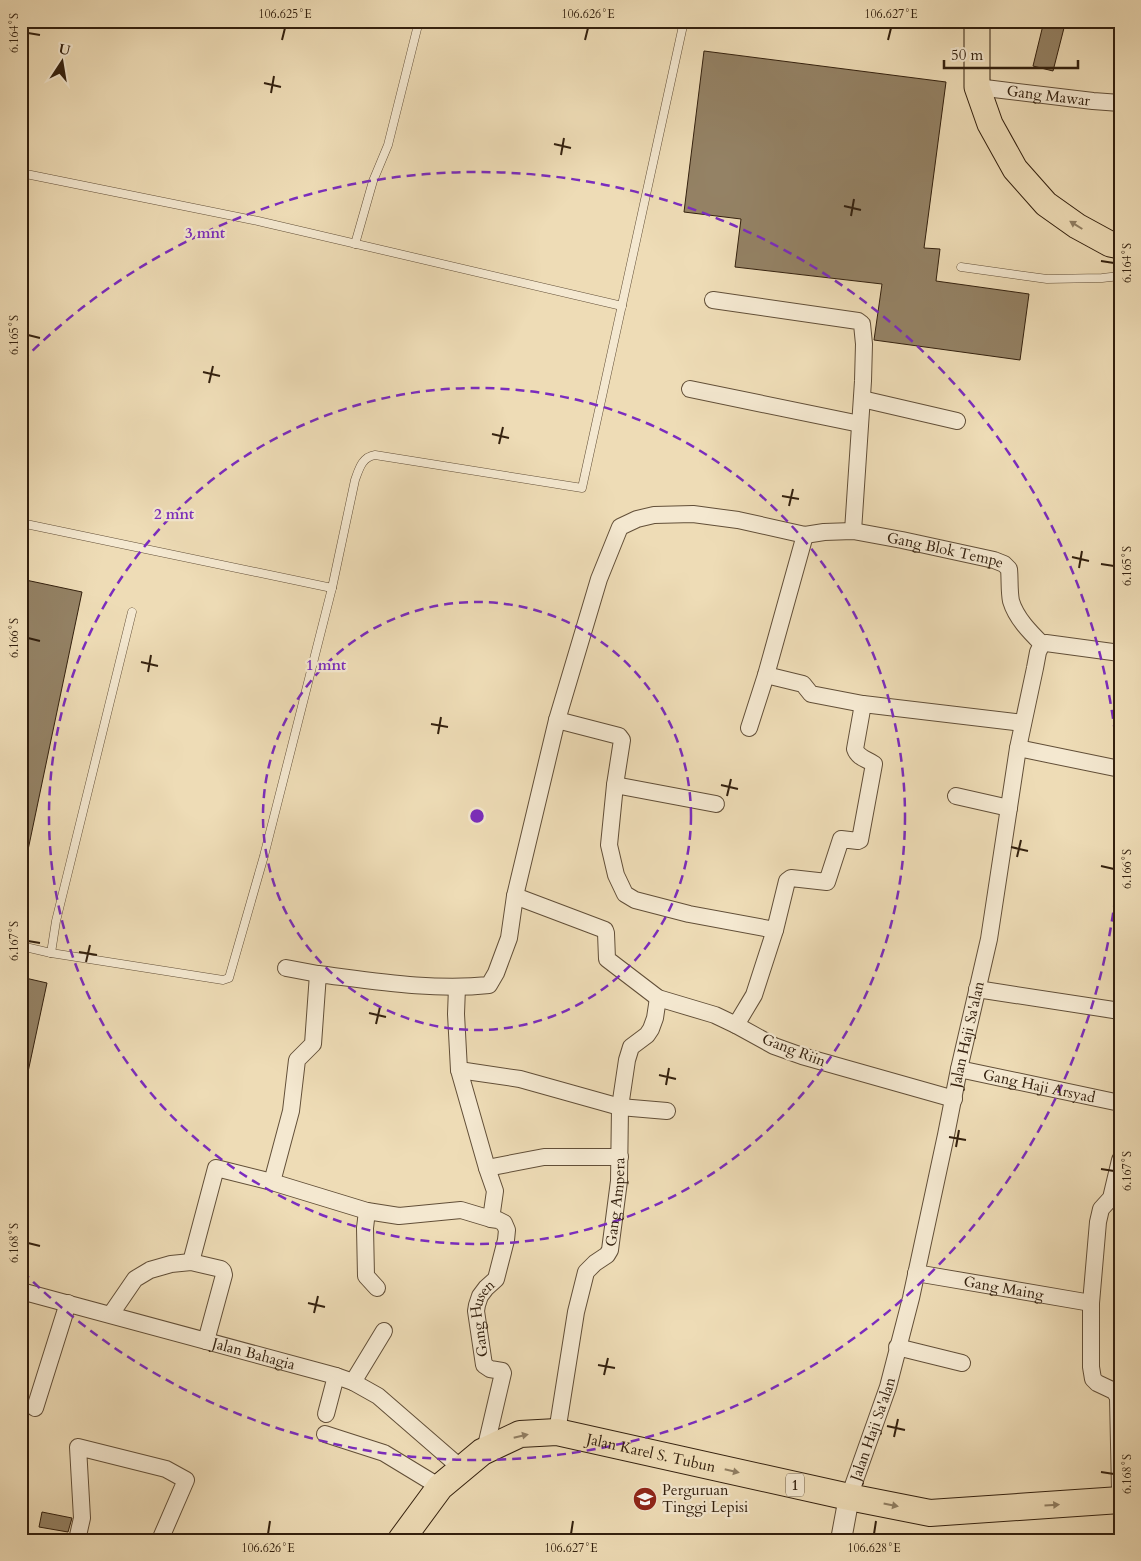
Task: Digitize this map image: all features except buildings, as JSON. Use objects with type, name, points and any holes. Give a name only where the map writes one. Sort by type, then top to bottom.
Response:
[{"type":"highway","name":"Jalan Karel S. Tubun","points":[[401,1540],[440,1487],[460,1468],[485,1450],[520,1434],[557,1432],[849,1497],[930,1513],[1120,1500]]},
{"type":"main road","points":[[977,21],[977,87],[990,124],[1015,169],[1046,204],[1077,226],[1110,244],[1120,246]]},
{"type":"street","name":"Gang Mawar","points":[[977,87],[1120,103]]},
{"type":"street","points":[[286,968],[318,974],[388,982],[457,987],[489,985],[496,973],[509,938],[515,896],[557,720],[599,579],[620,526],[654,515],[692,514],[738,520],[805,535],[853,531],[864,344],[864,329],[860,321],[713,300]]},
{"type":"street","points":[[690,389],[860,424]]},
{"type":"street","points":[[862,399],[957,421]]},
{"type":"street","name":"Gang Blok Tempe","points":[[853,531],[970,554],[1004,564],[1009,569],[1012,602],[1015,609],[1031,633],[1042,644]]},
{"type":"street","points":[[748,728],[766,675],[805,535]]},
{"type":"street","points":[[1042,644],[1120,653]]},
{"type":"street","name":"Jalan Haji Sa'alan","points":[[849,1497],[888,1387],[911,1298],[959,1069],[989,939],[1018,748],[1038,652],[1042,644]]},
{"type":"street","points":[[766,675],[803,684],[811,694],[864,704],[1023,723]]},
{"type":"street","points":[[736,1025],[754,995],[775,930],[788,879],[827,882],[840,839],[860,840],[874,764],[860,757],[855,749],[864,704]]},
{"type":"street","points":[[557,720],[619,736],[622,740],[609,845],[616,875],[624,894],[635,900],[689,914],[775,930]]},
{"type":"street","points":[[1018,748],[1120,769]]},
{"type":"street","points":[[615,785],[716,804]]},
{"type":"street","points":[[956,796],[1009,808]]},
{"type":"street","points":[[515,896],[605,930],[607,959],[658,998]]},
{"type":"street","points":[[272,1182],[292,1111],[297,1060],[313,1044],[318,974]]},
{"type":"street","points":[[191,1262],[216,1168],[272,1182],[366,1211],[399,1216],[461,1210],[491,1219],[495,1191],[459,1070],[456,1014],[457,987]]},
{"type":"street","points":[[977,989],[1120,1011]]},
{"type":"street","name":"Gang Riin","points":[[658,998],[715,1015],[774,1046],[802,1056],[954,1099]]},
{"type":"street","name":"Gang Ampera","points":[[557,1432],[576,1312],[586,1272],[607,1255],[610,1250],[618,1191],[620,1107],[627,1060],[631,1048],[647,1035],[651,1029],[658,998]]},
{"type":"street","name":"Gang Haji Arsyad","points":[[959,1069],[1120,1103]]},
{"type":"street","points":[[459,1070],[520,1079],[620,1107],[667,1111]]},
{"type":"street","points":[[487,1168],[544,1157],[620,1157]]},
{"type":"street","points":[[1120,1160],[1112,1198],[1101,1209],[1099,1216],[1091,1303],[1091,1367],[1094,1379],[1097,1383],[1114,1391],[1118,1397],[1120,1491]]},
{"type":"street","points":[[366,1211],[366,1276],[377,1288]]},
{"type":"street","name":"Gang Husen","points":[[485,1450],[503,1373],[484,1365],[476,1305],[486,1288],[496,1279],[507,1230],[504,1223],[491,1219]]},
{"type":"street","points":[[111,1314],[134,1279],[150,1270],[171,1264],[191,1262],[221,1269],[224,1272],[206,1341]]},
{"type":"street","name":"Gang Maing","points":[[916,1273],[1091,1303]]},
{"type":"street","name":"Jalan Bahagia","points":[[21,1291],[111,1314],[353,1382],[378,1396],[460,1468]]},
{"type":"street","points":[[35,1408],[68,1303]]},
{"type":"street","points":[[353,1382],[384,1331]]},
{"type":"street","points":[[897,1347],[962,1363]]},
{"type":"street","points":[[326,1414],[336,1376]]},
{"type":"street","points":[[325,1434],[384,1453],[440,1487]]},
{"type":"street","points":[[77,1540],[82,1518],[78,1447],[166,1469],[186,1480],[160,1540]]},
{"type":"street","points":[[841,1540],[849,1497]]},
{"type":"lane","points":[[355,244],[373,181],[388,146],[419,21]]},
{"type":"lane","points":[[21,946],[50,953],[223,980],[229,978],[264,856],[332,588],[355,480],[360,466],[370,455],[582,488],[684,22],[674,21]]},
{"type":"lane","points":[[21,173],[258,222],[622,306]]},
{"type":"lane","points":[[961,267],[1047,279],[1120,276]]},
{"type":"lane","points":[[21,523],[332,588]]},
{"type":"lane","points":[[50,953],[56,921],[132,612]]},
{"type":"place","name":"Perguruan Tinggi Lepisi","points":[[645,1499]]}]
